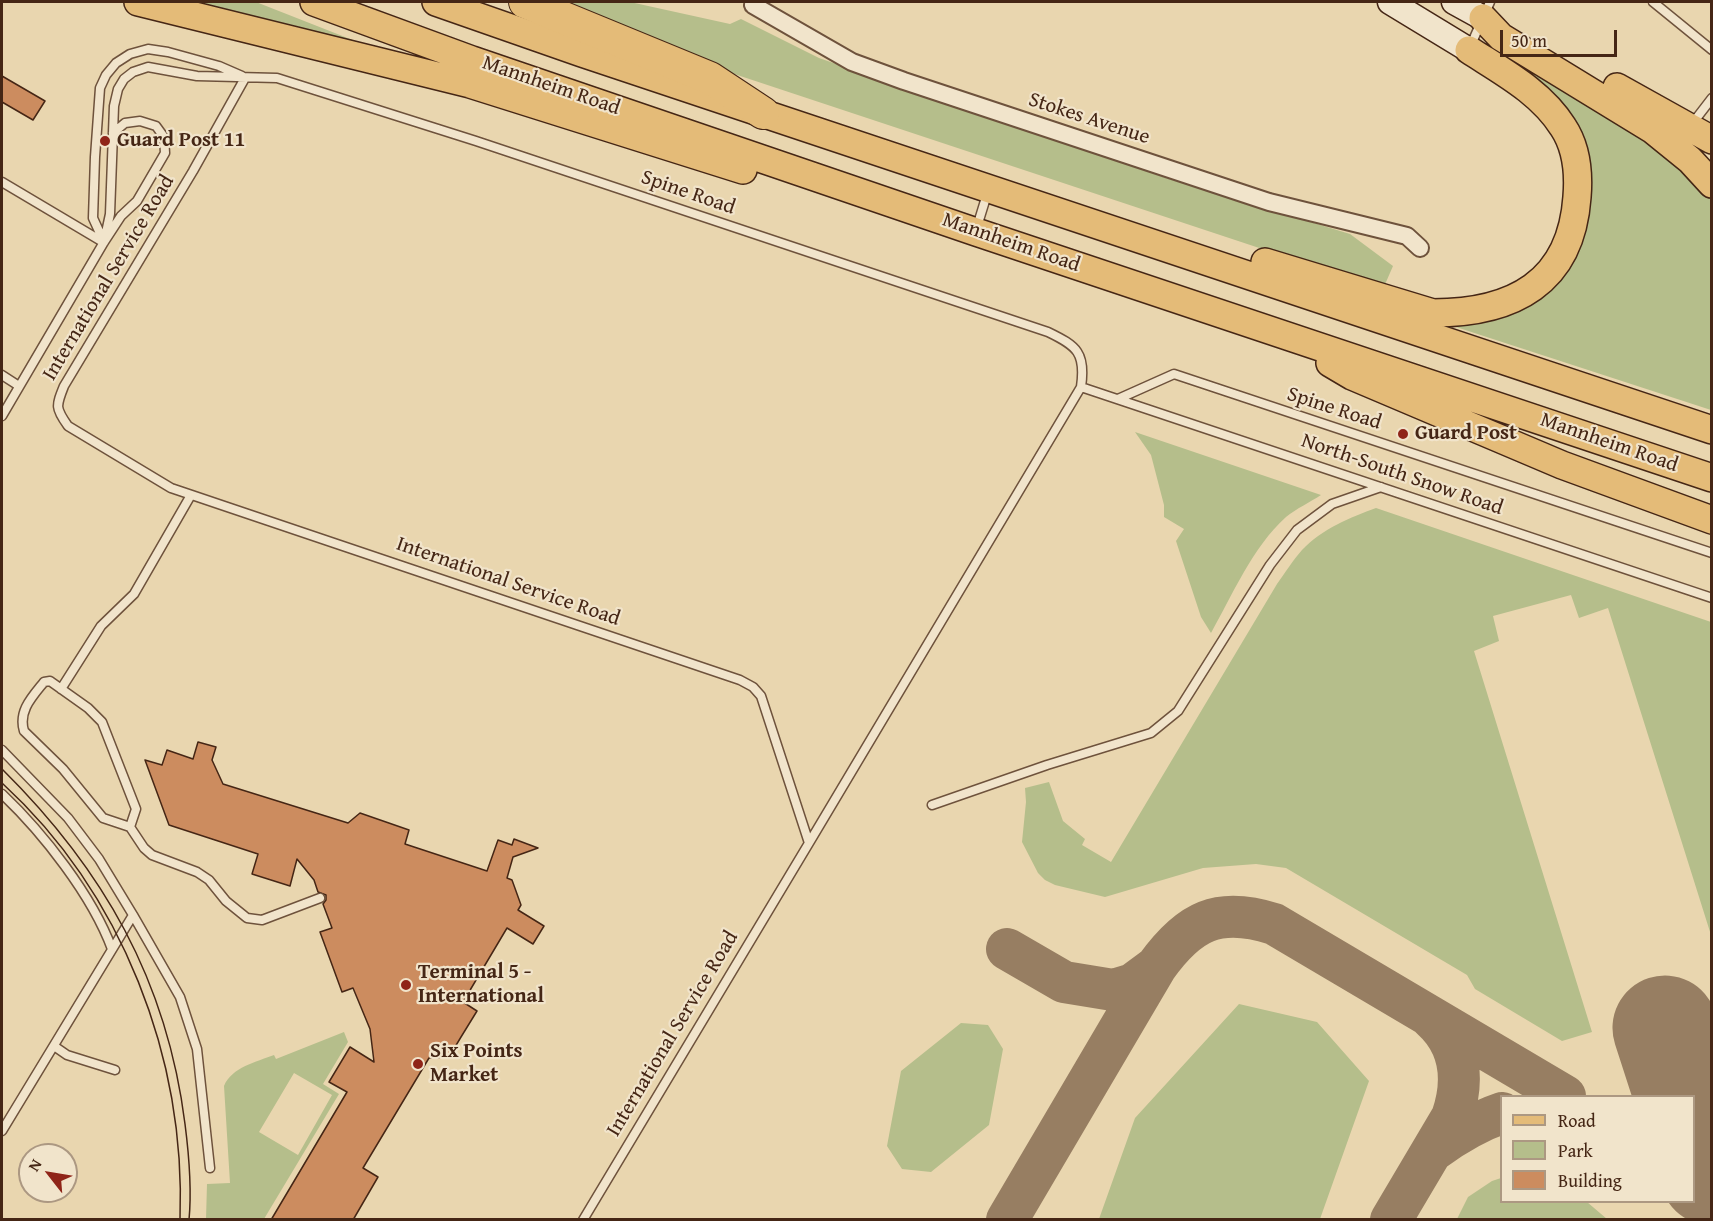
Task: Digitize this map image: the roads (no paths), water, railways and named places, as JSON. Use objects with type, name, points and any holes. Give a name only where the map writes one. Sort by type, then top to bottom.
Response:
[{"type":"highway","points":[[525,2],[711,78],[763,113]]},
{"type":"main road","points":[[138,2],[471,84],[780,182],[838,183]]},
{"type":"main road","name":"Mannheim Road","points":[[314,2],[472,60],[838,183],[976,232],[1275,330],[1712,478]]},
{"type":"main road","name":"Mannheim Road","points":[[436,2],[1712,430]]},
{"type":"main road","points":[[1486,10],[1506,24],[1700,134]]},
{"type":"main road","points":[[1486,10],[1501,37],[1653,130],[1690,160],[1712,184]]},
{"type":"main road","points":[[1095,224],[1152,227],[1433,313],[1457,313],[1487,308],[1510,300],[1534,286],[1560,259],[1575,220],[1579,174],[1565,129],[1552,110],[1533,92],[1469,50]]},
{"type":"main road","points":[[1275,330],[1352,376],[1562,465],[1712,520]]},
{"type":"street","points":[[1390,2],[1469,50]]},
{"type":"street","points":[[1454,2],[1486,10]]},
{"type":"street","name":"Stokes Avenue","points":[[754,3],[852,62],[1259,199],[1407,236],[1420,248]]},
{"type":"lane","points":[[1653,2],[1712,50]]},
{"type":"lane","points":[[1469,50],[1486,10]]},
{"type":"lane","points":[[104,242],[93,218],[94,157],[100,88],[106,75],[116,63],[130,54],[148,49],[219,66],[245,78]]},
{"type":"lane","name":"Spine Road","points":[[104,242],[110,214],[114,106],[118,88],[124,79],[148,67],[197,76],[277,78],[476,141],[1048,332],[1069,343],[1079,355],[1084,368],[1081,387]]},
{"type":"lane","name":"International Service Road","points":[[245,78],[194,171],[70,376],[58,401],[58,412],[68,426],[171,488],[740,680],[753,687],[761,696],[809,843],[583,1220]]},
{"type":"lane","points":[[1700,134],[1712,98]]},
{"type":"lane","points":[[2,416],[104,242],[121,216],[137,201],[165,153],[164,137],[156,126],[140,121],[125,123],[113,133]]},
{"type":"lane","points":[[2,182],[104,242]]},
{"type":"lane","points":[[976,232],[989,187]]},
{"type":"lane","name":"Spine Road","points":[[1118,399],[1174,374],[1712,553]]},
{"type":"lane","points":[[2,375],[20,386]]},
{"type":"lane","points":[[809,843],[1081,387]]},
{"type":"lane","name":"North-South Snow Road","points":[[1081,387],[1712,597]]},
{"type":"lane","points":[[932,805],[1047,765],[1151,733],[1178,711],[1270,565],[1297,530],[1332,504],[1381,487]]},
{"type":"lane","points":[[61,689],[100,626],[134,594],[191,495]]},
{"type":"lane","points":[[130,827],[136,809],[102,722],[88,708],[50,681],[44,682],[24,709],[21,723],[24,731],[63,769],[103,818],[130,827],[144,848],[152,855],[197,872],[209,880],[226,901],[247,918],[262,920],[320,898]]},
{"type":"lane","points":[[2,750],[68,818],[99,860],[180,997],[197,1049],[210,1168]]},
{"type":"lane","points":[[2,794],[51,850],[104,927],[112,949]]},
{"type":"lane","points":[[2,1131],[133,915]]},
{"type":"lane","points":[[54,1046],[67,1055],[115,1070]]},
{"type":"tram line","points":[[2,769],[71,846],[100,887],[125,930],[146,975],[163,1022],[176,1072],[189,1160],[189,1220]]},
{"type":"tram line","points":[[2,783],[44,827],[81,875],[113,927],[138,982],[158,1039],[172,1098],[179,1159],[180,1220]]},
{"type":"place","name":"Guard Post 11","points":[[105,141]]},
{"type":"place","name":"Guard Post","points":[[1403,434]]},
{"type":"place","name":"Terminal 5 - International","points":[[406,985]]},
{"type":"place","name":"Six Points Market","points":[[418,1064]]}]
